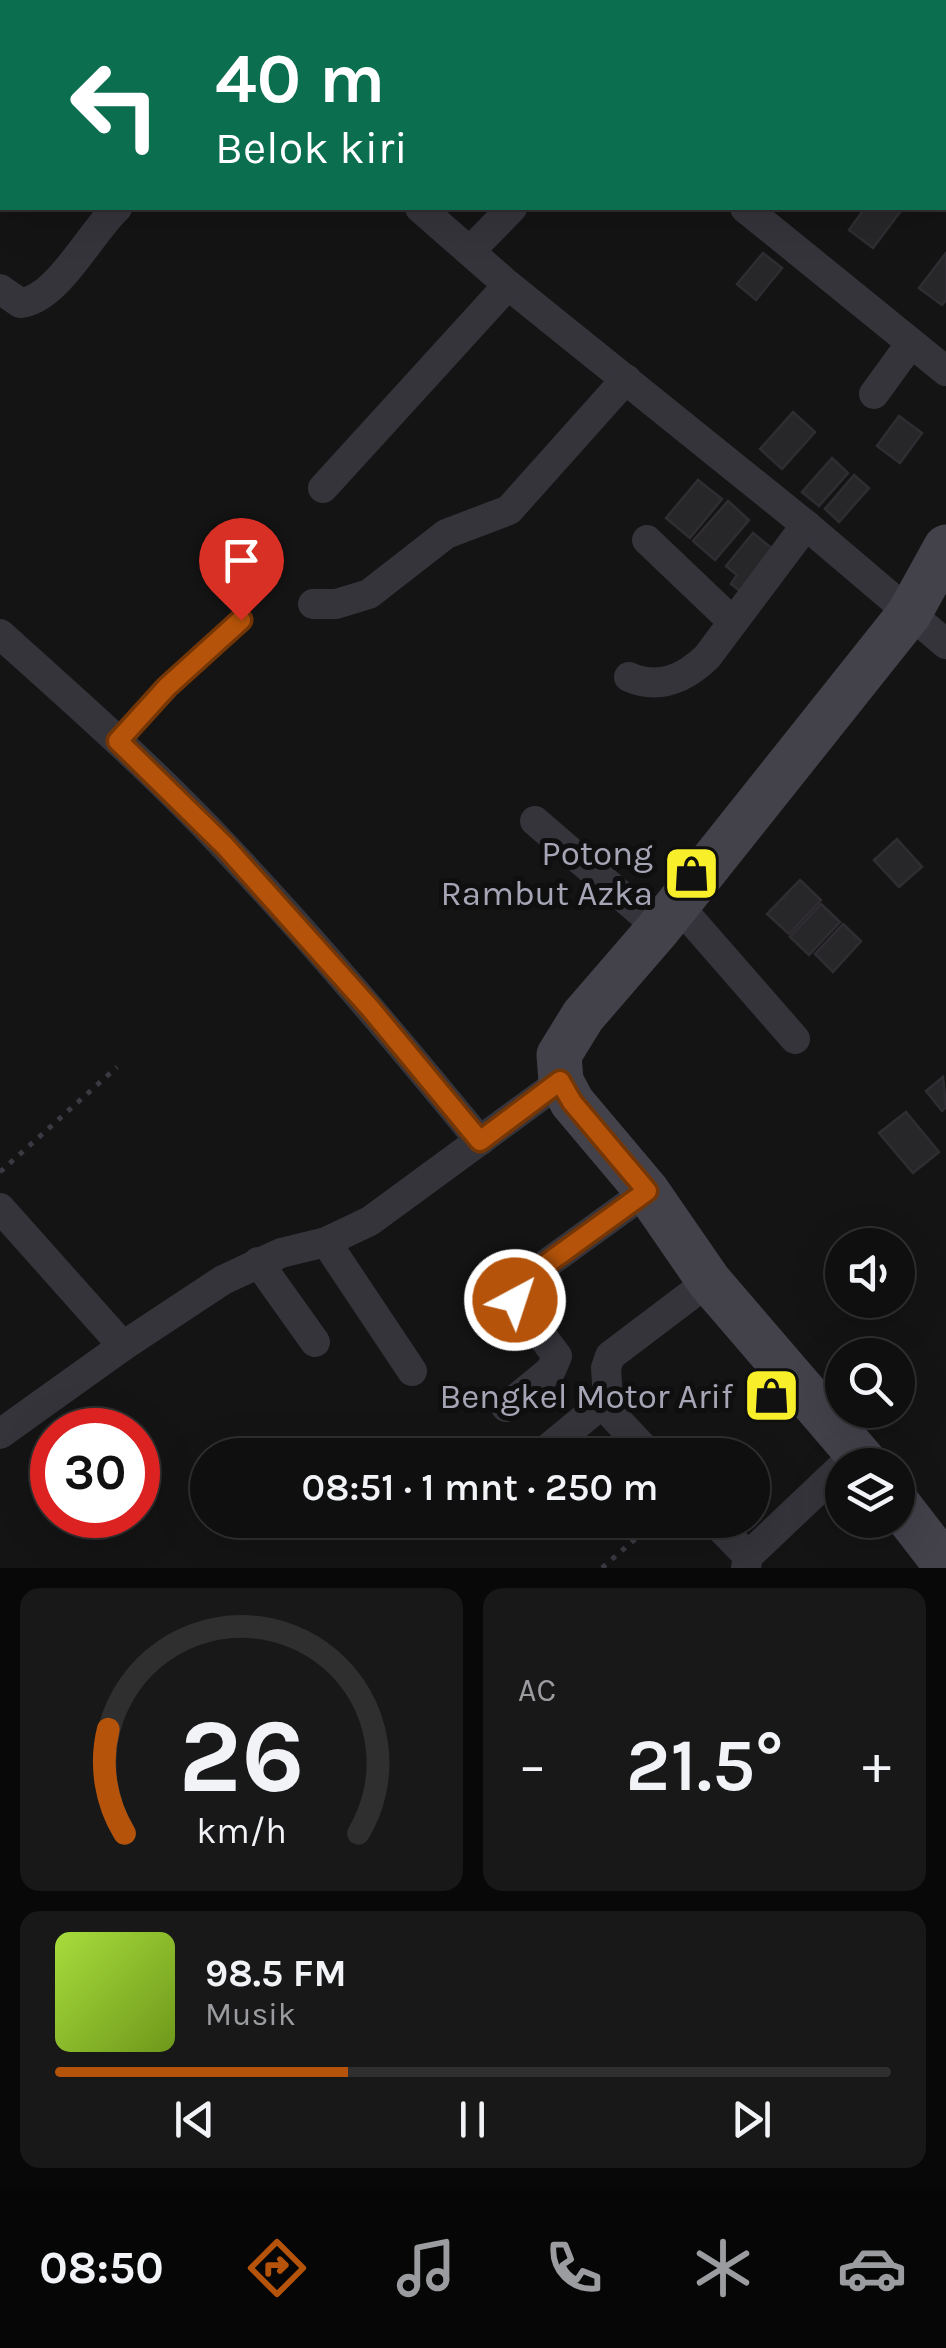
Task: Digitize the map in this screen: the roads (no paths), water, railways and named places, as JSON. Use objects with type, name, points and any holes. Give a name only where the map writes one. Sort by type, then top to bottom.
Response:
[{"type":"street","points":[[0,289],[20,303],[36,300],[56,282],[115,210]]},
{"type":"street","points":[[422,210],[508,285],[806,524],[946,644]]},
{"type":"street","points":[[472,250],[510,210]]},
{"type":"street","points":[[754,210],[946,370]]},
{"type":"street","points":[[323,488],[508,285]]},
{"type":"street","points":[[874,394],[911,343]]},
{"type":"street","points":[[313,604],[336,604],[369,594],[446,534],[509,510],[626,380]]},
{"type":"street","points":[[628,676],[646,684],[669,682],[692,672],[806,524]]},
{"type":"street","points":[[646,540],[733,622]]},
{"type":"street","points":[[842,1448],[751,1328],[698,1290],[647,1191],[572,1102],[560,1081],[558,1055],[583,1016],[668,917],[909,614],[946,547]]},
{"type":"street","points":[[0,634],[118,741],[225,846],[370,1008],[480,1141]]},
{"type":"street","points":[[535,821],[668,917],[795,1040]]},
{"type":"street","points":[[0,1434],[223,1280],[258,1262],[326,1242],[370,1221],[560,1081]]},
{"type":"street","points":[[606,1368],[584,1355],[572,1359],[557,1356],[515,1300],[514,1291],[647,1191]]},
{"type":"street","points":[[0,1208],[123,1346]]},
{"type":"street","points":[[326,1242],[412,1371]]},
{"type":"street","points":[[258,1262],[315,1342]]},
{"type":"street","points":[[561,1438],[609,1394],[606,1368],[610,1356],[698,1290]]},
{"type":"street","points":[[506,1407],[552,1370],[557,1356]]},
{"type":"street","points":[[602,1404],[634,1438]]},
{"type":"street","points":[[727,1538],[746,1562],[825,1489]]},
{"type":"street","points":[[915,1526],[946,1566]]},
{"type":"lane","points":[[118,741],[167,687],[241,620]]},
{"type":"place","name":"Potong Rambut Azka","points":[[692,873]]},
{"type":"place","name":"Bengkel Motor Arif","points":[[772,1396]]}]
